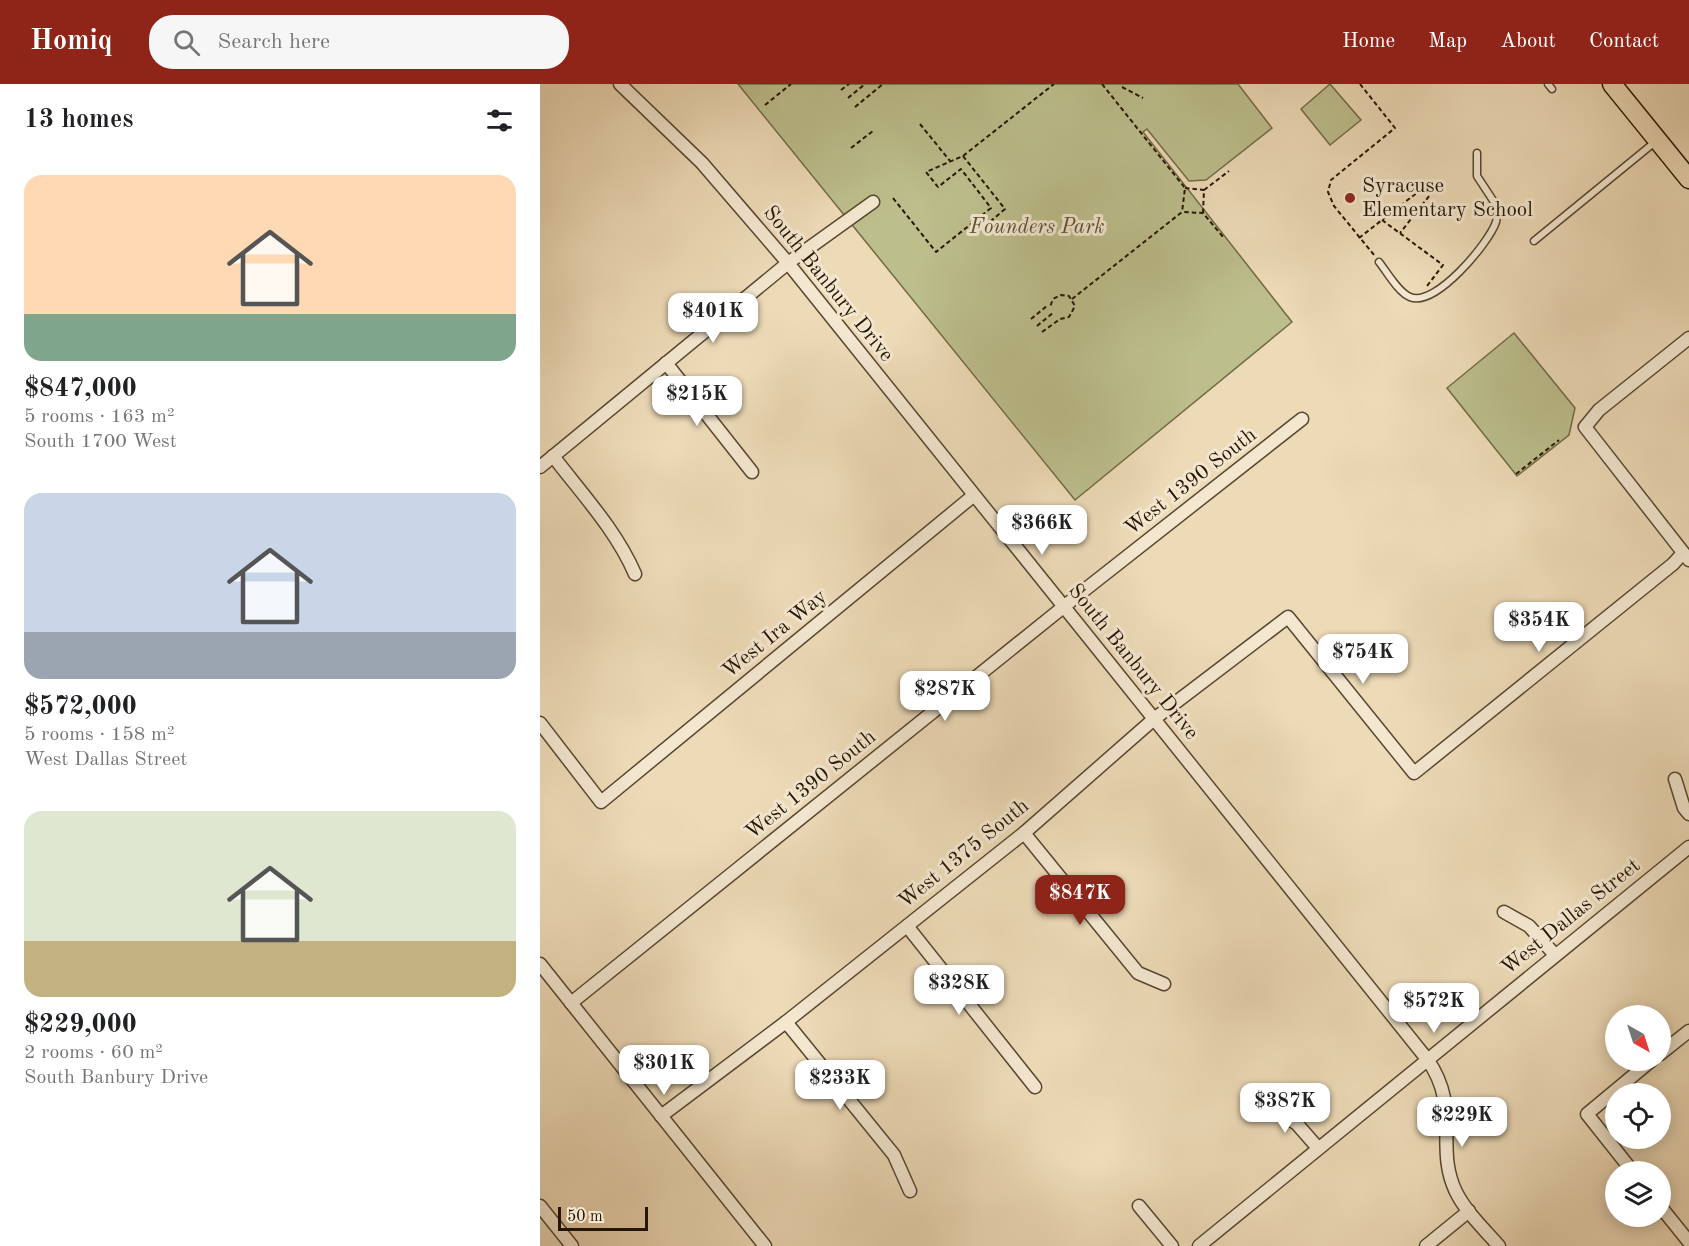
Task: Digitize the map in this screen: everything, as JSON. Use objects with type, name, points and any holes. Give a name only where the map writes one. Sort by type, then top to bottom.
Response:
[{"type":"main road","points":[[1612,84],[1689,179]]},
{"type":"street","name":"South Banbury Drive","points":[[620,84],[702,164],[788,263],[1427,1059],[1437,1073],[1445,1094],[1449,1168],[1455,1191],[1499,1246]]},
{"type":"street","points":[[540,466],[788,263],[873,202]]},
{"type":"street","points":[[1686,556],[1585,427],[1599,410],[1689,338]]},
{"type":"street","points":[[666,363],[752,472]]},
{"type":"street","name":"West 1390 South","points":[[571,1003],[1302,419]]},
{"type":"street","points":[[553,456],[609,528],[626,553],[635,574]]},
{"type":"street","name":"West Ira Way","points":[[540,723],[601,802],[973,496]]},
{"type":"street","name":"West 1375 South","points":[[661,1116],[786,1022],[1024,833],[1154,719],[1287,617],[1414,773],[1673,564],[1686,556]]},
{"type":"street","points":[[1675,779],[1684,808],[1689,814]]},
{"type":"street","points":[[1024,833],[1138,973],[1164,984]]},
{"type":"street","name":"West Dallas Street","points":[[1199,1246],[1689,847]]},
{"type":"street","points":[[1504,912],[1529,926],[1555,955]]},
{"type":"street","points":[[907,926],[1035,1087]]},
{"type":"street","points":[[540,964],[765,1246]]},
{"type":"street","points":[[786,1022],[894,1155],[910,1191]]},
{"type":"street","points":[[1671,1045],[1689,1031]]},
{"type":"street","points":[[1624,1161],[1587,1114],[1639,1071]]},
{"type":"street","points":[[1266,1104],[1297,1124],[1318,1148]]},
{"type":"street","points":[[540,1206],[572,1246]]},
{"type":"street","points":[[1139,1206],[1172,1246]]},
{"type":"street","points":[[1426,1246],[1469,1211]]},
{"type":"street","points":[[1671,1220],[1689,1242]]},
{"type":"lane","points":[[1534,241],[1657,139]]},
{"type":"lane","points":[[1379,262],[1407,296],[1417,299],[1426,296],[1456,277],[1495,224],[1498,208],[1477,176],[1478,153]]},
{"type":"path","points":[[765,105],[791,84]]},
{"type":"path","points":[[841,90],[849,84]]},
{"type":"path","points":[[848,98],[866,84]]},
{"type":"path","points":[[855,107],[883,84]]},
{"type":"path","points":[[893,198],[936,252],[991,208],[961,169],[938,187],[926,172],[963,156],[1054,84]]},
{"type":"path","points":[[1102,84],[1185,188],[1204,190],[1229,171]]},
{"type":"path","points":[[1360,84],[1395,128],[1331,180],[1328,192],[1334,206],[1379,262]]},
{"type":"path","points":[[1122,87],[1143,98]]},
{"type":"path","points":[[920,124],[950,161]]},
{"type":"path","points":[[851,148],[873,132]]},
{"type":"path","points":[[963,156],[1005,209],[985,226]]},
{"type":"path","points":[[1359,238],[1432,181],[1437,186],[1400,233]]},
{"type":"path","points":[[1182,212],[1185,188]]},
{"type":"path","points":[[1204,190],[1203,213],[1224,238]]},
{"type":"path","points":[[1072,299],[1182,212],[1203,213]]},
{"type":"path","points":[[1382,220],[1443,265],[1417,299]]},
{"type":"path","points":[[1031,318],[1049,306],[1056,296],[1065,295],[1072,299],[1075,306],[1072,314],[1059,319],[1042,333]]},
{"type":"path","points":[[1037,326],[1054,312]]},
{"type":"path","points":[[1516,474],[1559,440]]},
{"type":"green space","name":"Founders Park","points":[[738,84],[1238,84],[1272,128],[1206,180],[1189,181],[1147,129],[1143,132],[1292,322],[1075,500]]},
{"type":"green space","points":[[1330,84],[1361,120],[1330,145],[1301,109]]},
{"type":"green space","points":[[1514,333],[1575,408],[1569,435],[1517,476],[1447,388]]},
{"type":"place","name":"Syracuse Elementary School","points":[[1350,198]]}]
